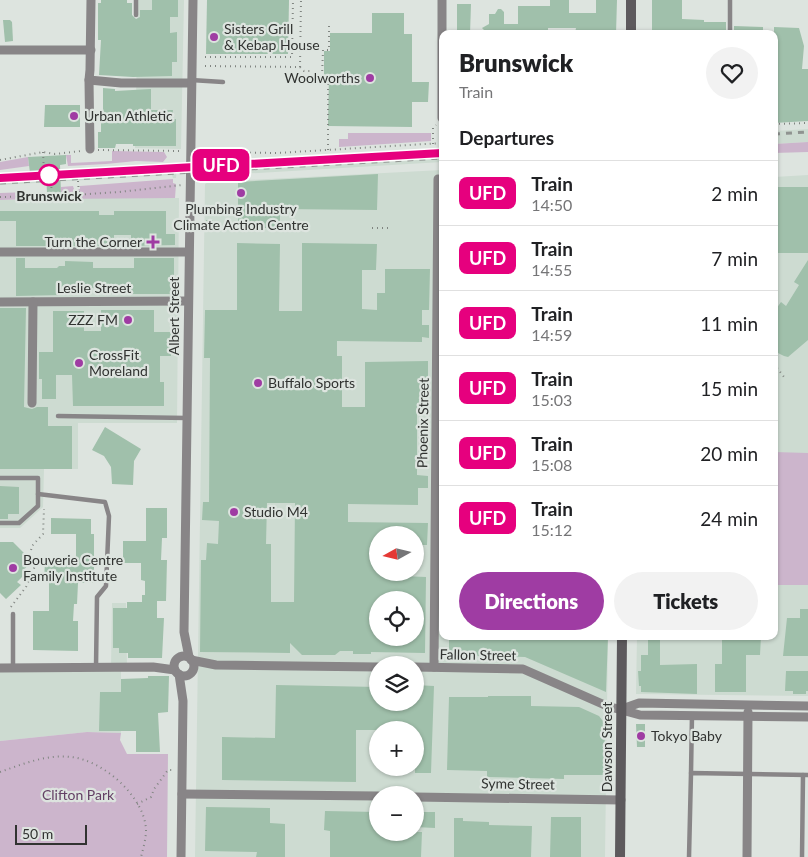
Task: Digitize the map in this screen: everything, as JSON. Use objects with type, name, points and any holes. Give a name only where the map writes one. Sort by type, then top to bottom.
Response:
[{"type":"street","points":[[90,150],[89,80],[92,0]]},
{"type":"street","name":"Albert Street","points":[[181,857],[192,0]]},
{"type":"street","points":[[442,0],[442,30]]},
{"type":"street","points":[[631,0],[631,30]]},
{"type":"street","points":[[0,50],[91,50]]},
{"type":"street","points":[[89,80],[121,83],[191,81]]},
{"type":"street","name":"Phoenix Street","points":[[434,668],[438,179]]},
{"type":"street","points":[[0,252],[188,252]]},
{"type":"street","name":"Leslie Street","points":[[0,302],[188,301]]},
{"type":"street","points":[[32,403],[33,302]]},
{"type":"street","name":"Dawson Street","points":[[620,857],[622,640]]},
{"type":"street","points":[[0,668],[184,665],[369,667]]},
{"type":"street","name":"Fallon Street","points":[[424,667],[523,669],[608,706],[640,715],[808,718]]},
{"type":"street","points":[[622,709],[639,703],[808,706]]},
{"type":"street","points":[[747,857],[748,705]]},
{"type":"street","points":[[182,794],[369,796]]},
{"type":"street","name":"Syme Street","points":[[424,797],[621,800]]},
{"type":"lane","points":[[136,0],[136,15]]},
{"type":"lane","points":[[730,0],[730,30]]},
{"type":"lane","points":[[191,81],[223,82]]},
{"type":"lane","points":[[58,416],[187,418]]},
{"type":"lane","points":[[0,478],[38,478],[38,506],[20,524],[0,524]]},
{"type":"lane","points":[[38,494],[105,502],[109,516],[106,586],[97,597],[96,667]]},
{"type":"lane","points":[[13,614],[13,668]]},
{"type":"lane","points":[[689,857],[692,715]]},
{"type":"lane","points":[[690,774],[806,775],[802,857]]},
{"type":"path","points":[[205,57],[292,57],[293,0]]},
{"type":"path","points":[[300,67],[301,0]]},
{"type":"path","points":[[328,150],[328,76],[322,76],[322,71],[323,50],[329,50],[329,26]]},
{"type":"path","points":[[204,66],[300,67],[304,71],[310,71]]},
{"type":"path","points":[[433,144],[433,128],[439,121]]},
{"type":"path","points":[[778,124],[808,123]]},
{"type":"path","points":[[0,160],[43,152],[78,153],[90,150],[278,153],[439,143]]},
{"type":"path","points":[[43,152],[44,173]]},
{"type":"path","points":[[78,181],[79,194]]},
{"type":"path","points":[[51,182],[52,196]]},
{"type":"path","points":[[0,197],[52,196],[144,190],[190,184]]},
{"type":"path","points":[[372,228],[392,228]]},
{"type":"path","points":[[778,369],[784,377]]},
{"type":"path","points":[[11,606],[26,587],[35,566],[30,555],[32,546],[43,534],[44,510],[48,495]]},
{"type":"path","points":[[0,772],[47,758],[72,757],[93,763],[105,770],[119,780],[137,804],[146,830],[141,857]]},
{"type":"path","points":[[137,804],[151,797],[154,789],[168,770],[183,769]]},
{"type":"shaded area","points":[[138,0],[184,0],[181,149],[135,148]]},
{"type":"shaded area","points":[[808,129],[808,142],[778,144],[778,131]]},
{"type":"shaded area","points":[[439,149],[439,162],[206,176],[206,162]]},
{"type":"shaded area","points":[[163,164],[177,164],[176,178],[173,178],[172,175],[0,185],[0,175],[163,166]]},
{"type":"shaded area","points":[[439,170],[439,640],[608,640],[605,857],[195,857],[205,184],[208,182]]},
{"type":"shaded area","points":[[808,175],[808,696],[636,694],[637,640],[778,640],[778,177]]},
{"type":"shaded area","points":[[179,198],[177,423],[78,423],[78,469],[44,469],[43,507],[20,528],[0,528],[0,200]]},
{"type":"shaded area","points":[[112,603],[126,603],[127,668],[121,669],[121,733],[87,732],[0,741],[0,669],[111,668]]},
{"type":"green space","points":[[348,133],[431,133],[431,141],[339,147],[339,139],[348,139]]},
{"type":"green space","points":[[808,142],[808,152],[778,153],[778,144]]},
{"type":"green space","points":[[112,151],[164,152],[167,157],[163,162],[136,161],[68,166],[66,155],[71,155],[71,163],[112,161]]},
{"type":"green space","points":[[28,157],[29,166],[0,170],[0,162]]},
{"type":"green space","points":[[173,179],[173,183],[176,184],[175,198],[55,199],[55,193],[61,192],[61,187],[73,186],[74,189],[80,189],[80,186]]},
{"type":"green space","points":[[30,192],[31,199],[0,200],[0,193]]},
{"type":"green space","points":[[778,452],[808,453],[808,585],[778,585]]},
{"type":"green space","name":"Clifton Park","points":[[87,732],[121,733],[120,740],[127,754],[168,754],[167,857],[0,857],[0,741]]},
{"type":"building","points":[[101,0],[127,0],[127,3],[132,3],[132,15],[136,19],[140,17],[140,10],[152,10],[152,0],[178,0],[178,17],[170,17],[170,33],[177,32],[177,62],[172,62],[172,76],[133,77],[99,75],[101,40],[98,40],[98,3],[101,3]]},
{"type":"building","points":[[207,0],[289,0],[288,54],[206,54]]},
{"type":"building","points":[[550,0],[569,0],[569,13],[596,13],[596,0],[617,0],[616,30],[548,28],[548,30],[484,30],[482,28],[489,24],[489,14],[495,14],[498,9],[504,12],[504,24],[518,24],[518,6],[550,6]]},
{"type":"building","points":[[652,0],[682,0],[682,19],[726,22],[726,30],[652,30]]},
{"type":"building","points":[[457,4],[471,4],[470,30],[457,30]]},
{"type":"building","name":"Woolworths","points":[[372,13],[404,13],[404,34],[412,34],[412,82],[429,82],[428,102],[412,102],[412,127],[328,126],[329,75],[324,75],[324,51],[330,51],[330,33],[372,33]]},
{"type":"building","points":[[3,20],[10,20],[12,22],[13,41],[5,42]]},
{"type":"building","points":[[734,26],[763,27],[763,30],[734,30]]},
{"type":"building","points":[[774,27],[799,28],[804,46],[802,69],[808,69],[808,121],[778,123],[778,30],[774,30]]},
{"type":"building","points":[[103,88],[115,89],[115,91],[151,89],[151,110],[173,110],[172,119],[176,119],[176,146],[116,144],[115,148],[98,148],[98,132],[101,132],[101,113],[103,113]]},
{"type":"building","points":[[45,105],[80,105],[80,127],[44,127]]},
{"type":"building","points":[[66,155],[66,164],[60,165],[61,193],[47,193],[46,172],[30,173],[28,157]]},
{"type":"building","points":[[378,174],[377,210],[280,209],[280,228],[238,228],[238,182]]},
{"type":"building","points":[[778,187],[808,187],[808,253],[778,253]]},
{"type":"building","points":[[0,211],[99,211],[99,215],[114,215],[114,211],[166,211],[166,234],[175,234],[175,245],[134,246],[131,245],[131,235],[114,235],[114,246],[72,246],[72,238],[54,238],[54,246],[16,246],[16,221],[0,221]]},
{"type":"building","points":[[206,220],[213,220],[213,229],[206,229]]},
{"type":"building","points":[[237,243],[280,244],[279,311],[302,311],[302,243],[377,244],[376,270],[362,270],[362,309],[377,310],[377,293],[385,293],[385,269],[430,269],[429,310],[422,310],[422,325],[429,325],[429,338],[422,337],[422,342],[337,341],[337,356],[342,356],[342,407],[365,407],[365,362],[428,361],[428,408],[417,408],[417,475],[428,476],[428,488],[418,488],[418,505],[348,504],[348,522],[428,523],[427,545],[424,545],[424,526],[369,526],[369,581],[424,581],[424,577],[426,577],[425,653],[371,652],[371,654],[353,654],[353,651],[340,651],[335,655],[302,655],[290,643],[290,653],[200,652],[201,560],[206,560],[207,543],[218,544],[219,521],[202,520],[203,502],[209,502],[210,358],[204,358],[205,310],[237,310]],"holes":[[[267,503],[295,503],[294,602],[271,602],[271,544],[266,544]]]},
{"type":"building","points":[[16,258],[25,258],[25,268],[57,268],[65,266],[65,261],[93,262],[93,268],[134,268],[134,258],[174,258],[174,294],[95,294],[95,288],[86,288],[64,290],[64,295],[16,296]]},
{"type":"building","points":[[808,260],[808,340],[788,357],[778,353],[778,306],[781,302],[786,306],[799,285],[794,282]]},
{"type":"building","points":[[0,308],[26,308],[24,407],[32,409],[48,407],[48,426],[72,426],[72,469],[0,469]]},
{"type":"building","points":[[101,310],[154,310],[154,332],[171,332],[171,356],[160,356],[160,382],[164,382],[164,406],[73,406],[72,375],[56,375],[56,399],[42,399],[42,379],[39,379],[39,352],[53,352],[53,311],[84,311],[84,331],[101,331]]},
{"type":"building","points":[[105,427],[141,449],[134,461],[133,485],[112,484],[111,467],[104,456],[92,450]]},
{"type":"building","points":[[0,486],[19,487],[19,514],[8,514],[8,519],[0,519]]},
{"type":"building","points":[[146,508],[167,508],[167,538],[162,538],[161,560],[167,560],[166,601],[157,601],[157,618],[164,618],[162,658],[128,658],[128,653],[119,653],[119,648],[113,648],[113,608],[127,608],[127,602],[142,602],[142,595],[145,595],[145,581],[141,580],[141,563],[123,563],[123,541],[146,541]]},
{"type":"building","points":[[51,518],[91,519],[91,534],[94,534],[94,583],[78,583],[77,604],[74,604],[73,621],[78,621],[78,651],[33,650],[33,611],[49,611],[49,583],[44,583],[45,560],[76,560],[76,534],[51,534]]},
{"type":"building","name":"Bouverie Centre Family Institute","points":[[0,542],[13,542],[26,555],[23,558],[29,564],[23,571],[26,573],[17,582],[21,585],[6,599],[0,593]]},
{"type":"building","points":[[800,609],[808,609],[808,656],[783,656],[787,618],[800,618]]},
{"type":"building","points":[[449,640],[608,640],[606,692],[525,657],[449,655]]},
{"type":"building","points":[[648,640],[660,640],[660,665],[697,664],[697,694],[641,692],[638,671],[641,671],[641,655],[648,655]]},
{"type":"building","points":[[722,640],[761,640],[760,655],[746,655],[746,692],[715,692],[715,664],[722,664]]},
{"type":"building","points":[[786,671],[808,671],[808,691],[806,691],[806,694],[793,694],[793,691],[785,691]]},
{"type":"building","points":[[148,676],[169,676],[168,712],[158,713],[160,752],[136,752],[136,731],[99,731],[100,692],[121,692],[121,679],[148,678]]},
{"type":"building","points":[[276,685],[369,687],[369,711],[424,711],[424,685],[434,686],[431,773],[424,773],[424,721],[369,721],[369,730],[356,730],[356,782],[222,780],[222,737],[275,738]]},
{"type":"building","points":[[531,696],[531,706],[579,707],[599,716],[605,724],[604,775],[564,775],[564,779],[487,777],[487,771],[447,770],[449,697]]},
{"type":"building","name":"Tokyo Baby","points":[[636,724],[645,724],[645,747],[637,747]]},
{"type":"building","points":[[206,807],[270,808],[270,823],[285,824],[285,857],[256,857],[257,852],[205,851]]},
{"type":"building","points":[[325,811],[369,812],[369,841],[422,841],[421,857],[330,857],[330,831],[324,830]]},
{"type":"building","points":[[424,812],[435,812],[435,828],[424,827]]},
{"type":"building","points":[[551,817],[581,817],[581,857],[550,857]]},
{"type":"building","points":[[454,818],[463,818],[463,821],[489,822],[489,825],[532,826],[531,857],[454,857]]},
{"type":"railway","points":[[778,134],[808,132]]},
{"type":"railway","points":[[0,183],[439,158]]},
{"type":"train","name":"UFD","points":[[0,178],[439,153]]},
{"type":"place","name":"Sisters Grill & Kebap House","points":[[214,37]]},
{"type":"place","name":"Woolworths","points":[[370,78]]},
{"type":"place","name":"Urban Athletic","points":[[74,116]]},
{"type":"place","name":"Brunswick","points":[[49,175]]},
{"type":"place","name":"Plumbing Industry Climate Action Centre","points":[[241,193]]},
{"type":"place","name":"Turn the Corner","points":[[153,242]]},
{"type":"place","name":"ZZZ FM","points":[[128,320]]},
{"type":"place","name":"CrossFit Moreland","points":[[79,363]]},
{"type":"place","name":"Buffalo Sports","points":[[258,383]]},
{"type":"place","name":"Studio M4","points":[[234,512]]},
{"type":"place","name":"Bouverie Centre Family Institute","points":[[13,568]]},
{"type":"place","name":"Tokyo Baby","points":[[641,736]]}]
